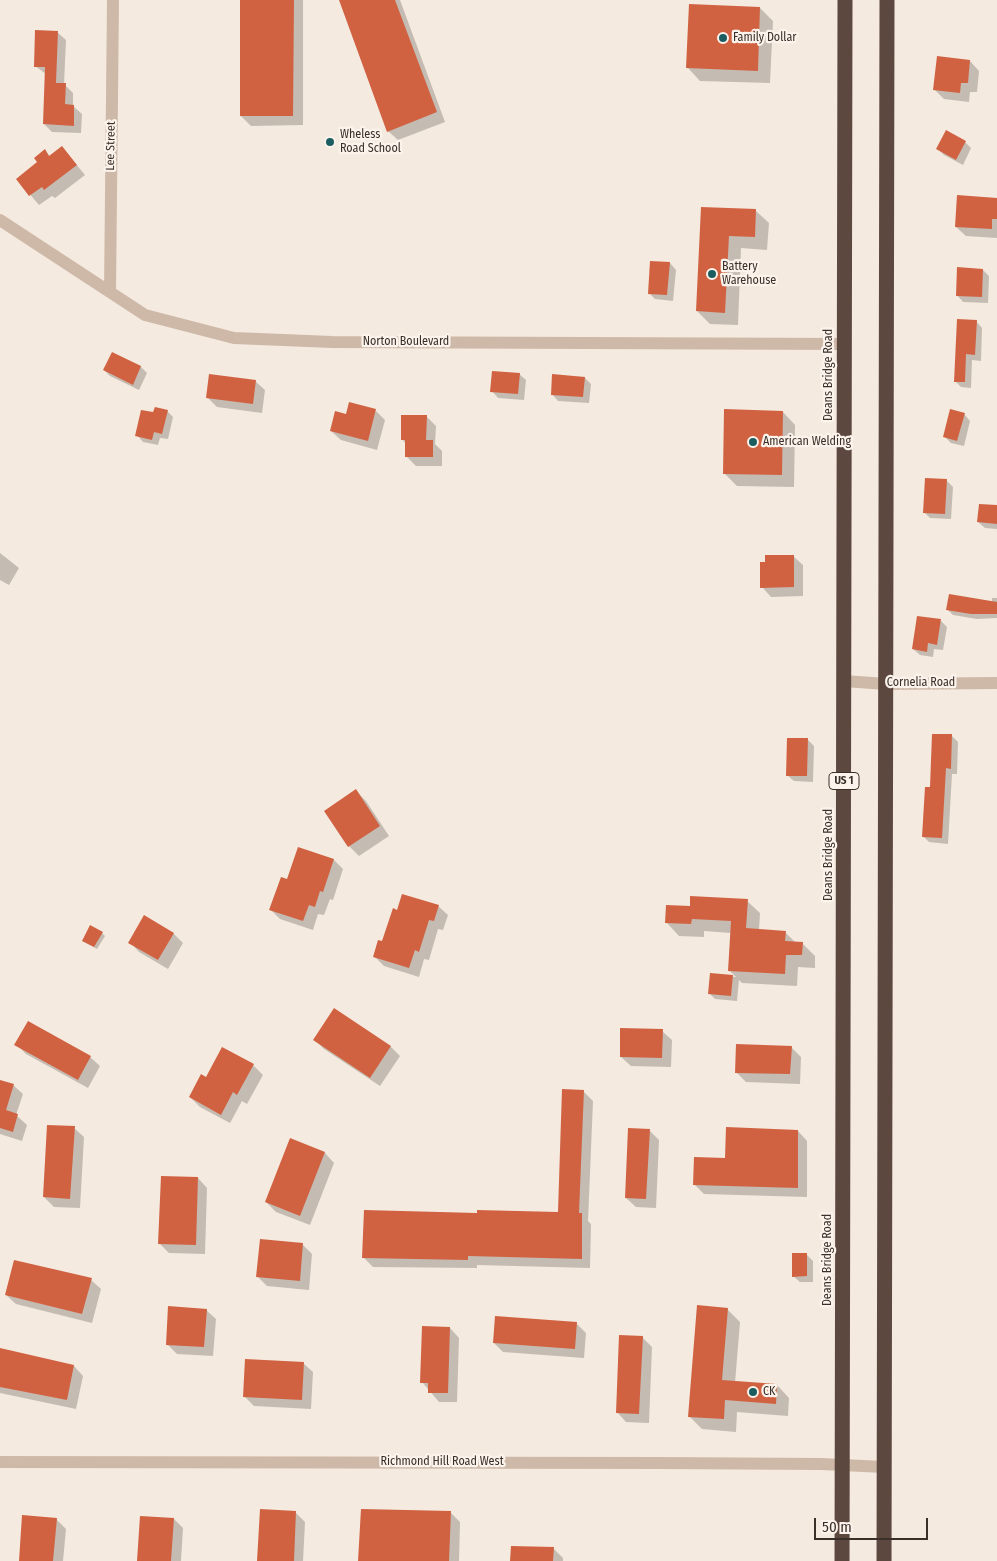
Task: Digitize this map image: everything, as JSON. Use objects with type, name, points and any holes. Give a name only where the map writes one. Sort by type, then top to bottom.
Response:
[{"type":"highway","name":"Deans Bridge Road","points":[[842,1561],[844,0]]},
{"type":"highway","points":[[884,1561],[886,0]]},
{"type":"street","name":"Lee Street","points":[[110,292],[113,0]]},
{"type":"street","name":"Norton Boulevard","points":[[0,220],[145,315],[234,338],[342,342],[844,344]]},
{"type":"street","name":"Cornelia Road","points":[[844,681],[886,684],[997,683]]},
{"type":"street","name":"Richmond Hill Road West","points":[[0,1462],[842,1465],[884,1468]]},
{"type":"building","points":[[240,0],[294,0],[293,116],[240,116]]},
{"type":"building","points":[[339,0],[395,0],[437,112],[387,132]]},
{"type":"building","name":"Family Dollar","points":[[689,4],[760,7],[758,71],[686,68]]},
{"type":"building","points":[[35,30],[58,31],[56,83],[66,83],[65,104],[74,105],[74,126],[43,124],[45,67],[34,67]]},
{"type":"building","points":[[937,56],[970,60],[968,83],[961,83],[960,93],[933,90]]},
{"type":"building","points":[[946,130],[966,141],[956,160],[936,149]]},
{"type":"building","points":[[62,146],[77,165],[44,190],[42,187],[29,196],[16,179],[37,162],[34,158],[45,149],[49,156]]},
{"type":"building","points":[[957,195],[997,198],[997,219],[992,219],[992,229],[955,227]]},
{"type":"building","name":"Battery Warehouse","points":[[701,207],[756,209],[755,237],[729,236],[725,313],[696,311]]},
{"type":"building","points":[[650,261],[670,262],[667,295],[648,294]]},
{"type":"building","points":[[957,267],[983,269],[982,297],[956,296]]},
{"type":"building","points":[[957,319],[977,320],[975,355],[966,354],[965,382],[954,382]]},
{"type":"building","points":[[112,352],[141,366],[133,385],[103,370]]},
{"type":"building","points":[[492,371],[520,373],[518,394],[490,392]]},
{"type":"building","points":[[209,374],[256,380],[253,404],[206,398]]},
{"type":"building","points":[[552,374],[585,377],[583,397],[551,395]]},
{"type":"building","points":[[349,402],[376,409],[368,441],[330,431],[335,411],[346,414]]},
{"type":"building","points":[[155,407],[168,410],[162,434],[154,432],[152,440],[135,436],[141,410],[153,412]]},
{"type":"building","name":"American Welding","points":[[724,409],[783,411],[782,475],[723,474]]},
{"type":"building","points":[[950,409],[965,413],[957,441],[943,437]]},
{"type":"building","points":[[401,415],[427,415],[426,440],[433,440],[433,457],[405,457],[405,440],[401,440]]},
{"type":"building","points":[[925,478],[947,479],[945,514],[923,513]]},
{"type":"building","points":[[979,504],[997,505],[997,524],[977,522]]},
{"type":"building","points":[[765,555],[794,555],[794,587],[760,588],[760,562],[765,562]]},
{"type":"building","points":[[949,594],[997,602],[997,614],[971,614],[946,610]]},
{"type":"building","points":[[917,616],[941,619],[937,645],[928,643],[927,652],[912,649]]},
{"type":"building","points":[[932,734],[952,734],[951,769],[946,768],[942,838],[922,837],[925,787],[930,787]]},
{"type":"building","points":[[787,738],[808,738],[807,776],[786,776]]},
{"type":"building","points":[[356,789],[380,826],[348,847],[324,811]]},
{"type":"building","points":[[298,847],[334,859],[323,892],[320,891],[315,907],[309,905],[303,921],[269,910],[281,877],[287,879]]},
{"type":"building","points":[[402,894],[439,905],[434,921],[429,920],[419,952],[415,950],[409,968],[373,957],[378,940],[382,941],[393,908],[397,910]]},
{"type":"building","points":[[690,896],[748,899],[746,928],[786,931],[785,941],[803,942],[802,955],[786,955],[785,974],[728,971],[731,921],[692,919],[691,924],[665,923],[666,905],[690,906]]},
{"type":"building","points":[[144,915],[174,933],[158,960],[128,943]]},
{"type":"building","points":[[90,925],[103,932],[94,947],[82,941]]},
{"type":"building","points":[[710,973],[733,975],[731,996],[708,994]]},
{"type":"building","points":[[334,1008],[391,1046],[370,1078],[313,1040]]},
{"type":"building","points":[[28,1021],[91,1056],[78,1080],[14,1045]]},
{"type":"building","points":[[620,1028],[663,1029],[662,1058],[620,1057]]},
{"type":"building","points":[[736,1044],[792,1046],[790,1074],[735,1073]]},
{"type":"building","points":[[222,1047],[254,1064],[237,1095],[233,1092],[221,1115],[189,1097],[201,1074],[206,1077]]},
{"type":"building","points":[[0,1080],[14,1084],[6,1110],[18,1114],[13,1132],[0,1128]]},
{"type":"building","points":[[562,1089],[584,1090],[579,1213],[582,1213],[582,1259],[468,1256],[468,1260],[362,1258],[364,1210],[477,1213],[477,1210],[558,1212]]},
{"type":"building","points":[[47,1125],[75,1126],[70,1199],[43,1197]]},
{"type":"building","points":[[726,1127],[798,1130],[798,1188],[693,1185],[694,1157],[725,1158]]},
{"type":"building","points":[[628,1128],[650,1129],[646,1199],[625,1198]]},
{"type":"building","points":[[290,1138],[325,1152],[300,1216],[265,1202]]},
{"type":"building","points":[[161,1176],[198,1177],[196,1245],[158,1244]]},
{"type":"building","points":[[260,1239],[303,1243],[300,1281],[256,1277]]},
{"type":"building","points":[[792,1253],[807,1253],[807,1276],[792,1277]]},
{"type":"building","points":[[14,1260],[92,1278],[82,1314],[5,1295]]},
{"type":"building","points":[[697,1305],[728,1308],[722,1380],[777,1384],[776,1404],[725,1400],[724,1419],[688,1417]]},
{"type":"building","points":[[168,1306],[207,1309],[204,1347],[166,1345]]},
{"type":"building","points":[[495,1316],[577,1322],[575,1349],[493,1343]]},
{"type":"building","points":[[422,1326],[450,1327],[448,1393],[428,1393],[428,1383],[420,1383]]},
{"type":"building","points":[[619,1335],[643,1336],[639,1414],[616,1413]]},
{"type":"building","points":[[0,1348],[74,1365],[67,1400],[0,1387]]},
{"type":"building","points":[[245,1359],[304,1362],[302,1400],[243,1397]]},
{"type":"building","points":[[260,1509],[296,1511],[294,1561],[257,1561]]},
{"type":"building","points":[[361,1509],[451,1511],[449,1561],[358,1561]]},
{"type":"building","points":[[22,1515],[57,1518],[53,1561],[19,1561]]},
{"type":"building","points":[[140,1516],[174,1518],[171,1561],[137,1561]]},
{"type":"building","points":[[511,1546],[554,1547],[553,1561],[510,1561]]},
{"type":"place","name":"Family Dollar","points":[[723,38]]},
{"type":"place","name":"Wheless Road School","points":[[330,142]]},
{"type":"place","name":"Battery Warehouse","points":[[712,274]]},
{"type":"place","name":"American Welding","points":[[753,442]]},
{"type":"place","name":"CK","points":[[753,1392]]}]
